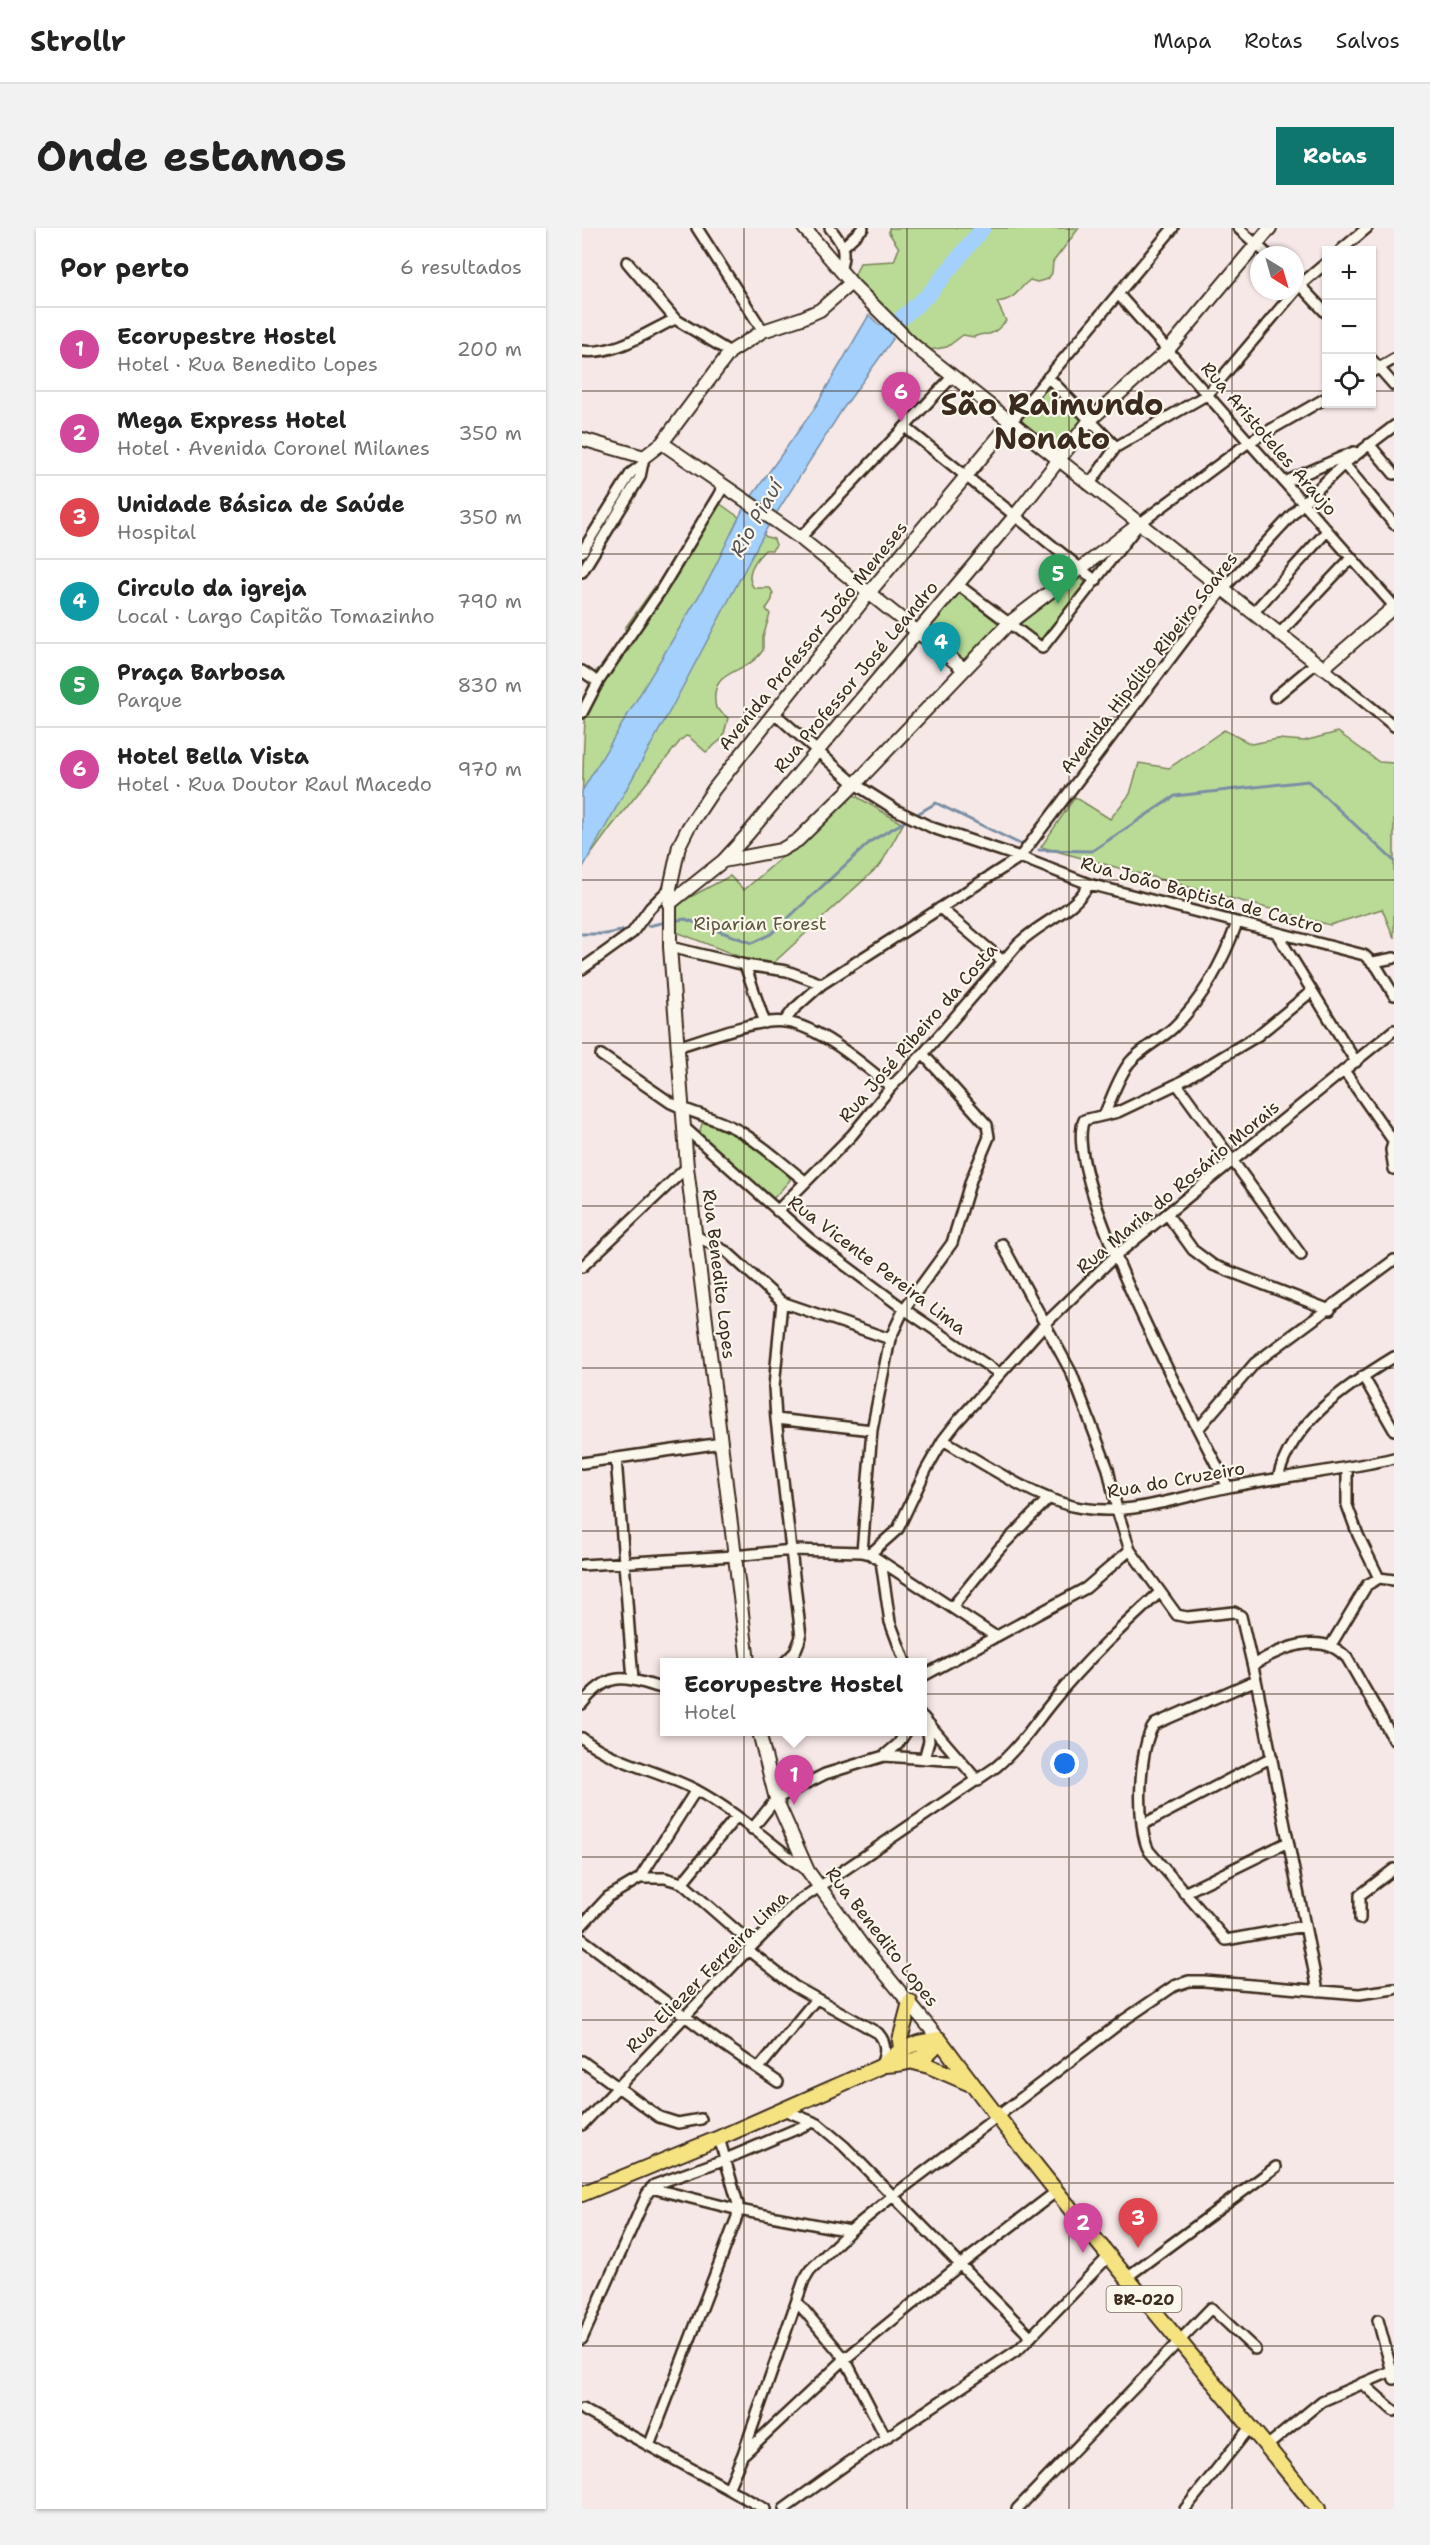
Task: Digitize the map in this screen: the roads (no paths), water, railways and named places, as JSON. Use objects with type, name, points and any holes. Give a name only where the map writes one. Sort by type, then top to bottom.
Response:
[{"type":"main road","points":[[804,228],[855,287],[912,344],[1319,666],[1394,606]]},
{"type":"main road","name":"Rua Professor José Leandro","points":[[669,904],[723,861],[919,632],[1090,420],[1168,350],[1270,228]]},
{"type":"main road","points":[[582,439],[644,460],[662,442],[730,352],[763,332],[820,310],[855,287]]},
{"type":"main road","name":"Avenida Professor João Meneses","points":[[670,888],[679,846],[714,789],[869,593],[1011,422]]},
{"type":"main road","points":[[662,442],[800,538],[964,669]]},
{"type":"main road","points":[[723,861],[770,853],[789,847],[855,784],[1009,623],[1139,524]]},
{"type":"main road","name":"Rua Benedito Lopes","points":[[670,888],[670,947],[687,1167],[747,1658]]},
{"type":"main road","name":"Rua Benedito Lopes","points":[[760,1736],[776,1799],[808,1871],[864,1948],[939,2039],[974,2086]]},
{"type":"main road","points":[[901,2050],[900,2040],[909,2002]]},
{"type":"main road","name":"BR-020","points":[[882,2066],[901,2050],[918,2043],[939,2039]]},
{"type":"main road","name":"BR-020","points":[[582,2194],[719,2138],[882,2066],[910,2061],[928,2054],[934,2049],[939,2039]]},
{"type":"main road","name":"BR-020","points":[[910,2061],[929,2066],[974,2086],[1178,2342],[1251,2426],[1318,2509]]},
{"type":"street","points":[[697,228],[763,332]]},
{"type":"street","points":[[830,228],[844,246],[844,259],[840,270]]},
{"type":"street","points":[[844,246],[863,228]]},
{"type":"street","points":[[1011,422],[1173,228]]},
{"type":"street","points":[[1238,228],[1256,244]]},
{"type":"street","points":[[1346,246],[1367,228]]},
{"type":"street","points":[[627,262],[675,319],[730,352]]},
{"type":"street","points":[[1304,279],[1322,266]]},
{"type":"street","points":[[1304,289],[1322,309]]},
{"type":"street","name":"Rua Aristoteles Araujo","points":[[1118,294],[1394,606]]},
{"type":"street","points":[[1089,485],[1116,447],[1208,394],[1284,300]]},
{"type":"street","points":[[582,351],[614,348],[675,319]]},
{"type":"street","points":[[1376,369],[1394,359]]},
{"type":"street","points":[[1376,371],[1394,385]]},
{"type":"street","points":[[800,538],[952,377]]},
{"type":"street","points":[[1047,377],[1116,447]]},
{"type":"street","points":[[957,584],[1042,648],[1139,524],[1249,442],[1322,400]]},
{"type":"street","name":"Avenida Hipólito Ribeiro Soares","points":[[1020,857],[1223,589],[1303,503],[1344,464],[1394,426]]},
{"type":"street","points":[[905,427],[1096,581]]},
{"type":"street","points":[[1367,446],[1394,474]]},
{"type":"street","name":"Avenida Hipólito Ribeiro Soares","points":[[1285,482],[1367,446]]},
{"type":"street","points":[[582,552],[632,473],[644,460]]},
{"type":"street","points":[[582,572],[640,477],[644,460]]},
{"type":"street","points":[[1344,464],[1394,524]]},
{"type":"street","points":[[582,713],[598,682],[659,592],[724,486]]},
{"type":"street","points":[[599,524],[608,530]]},
{"type":"street","points":[[1252,613],[1327,531]]},
{"type":"street","points":[[1280,633],[1351,558]]},
{"type":"street","points":[[1275,697],[1319,666],[1394,726]]},
{"type":"street","points":[[582,671],[598,682]]},
{"type":"street","name":"Rua João Baptista de Castro","points":[[774,713],[855,784],[896,810],[933,828],[1020,857],[1089,884],[1357,953],[1373,962]]},
{"type":"street","points":[[784,1022],[822,984],[1020,857]]},
{"type":"street","name":"Rua José Ribeiro da Costa","points":[[777,1211],[852,1135],[891,1086],[923,1054],[1030,932],[1076,902],[1089,884]]},
{"type":"street","points":[[582,969],[632,933],[650,908],[670,888]]},
{"type":"street","points":[[940,908],[1003,961]]},
{"type":"street","points":[[1104,1115],[1131,1060],[1172,1029],[1201,996],[1226,954],[1238,923]]},
{"type":"street","points":[[1277,934],[1356,1062]]},
{"type":"street","points":[[670,947],[787,971],[822,984]]},
{"type":"street","points":[[1394,958],[1373,962],[1394,996]]},
{"type":"street","points":[[745,964],[765,1023]]},
{"type":"street","points":[[1228,1487],[1115,1256],[1095,1200],[1081,1148],[1081,1129],[1084,1120],[1118,1112],[1177,1084],[1257,1036],[1312,991]]},
{"type":"street","points":[[677,1047],[765,1023],[784,1022],[819,1036],[891,1086]]},
{"type":"street","name":"Rua Maria do Rosário Morais","points":[[866,1553],[898,1529],[943,1440],[1045,1324],[1115,1256],[1394,1030]]},
{"type":"street","points":[[866,1553],[872,1430],[890,1339],[904,1309],[947,1253],[952,1243],[971,1180],[989,1137],[987,1125],[923,1054]]},
{"type":"street","points":[[601,1055],[683,1109],[710,1116],[742,1132],[805,1181]]},
{"type":"street","points":[[1345,1072],[1394,1141],[1391,1150],[1394,1169]]},
{"type":"street","points":[[1177,1084],[1301,1256]]},
{"type":"street","name":"Rua Vicente Pereira Lima","points":[[685,1128],[777,1211],[904,1309],[1000,1374]]},
{"type":"street","points":[[582,1267],[687,1167]]},
{"type":"street","points":[[1167,1214],[1193,1250],[1213,1265],[1330,1310]]},
{"type":"street","points":[[696,1236],[727,1252],[782,1302],[890,1339]]},
{"type":"street","points":[[1002,1244],[1072,1374],[1107,1469],[1130,1550],[1172,1611],[1180,1617],[1234,1612],[1242,1618],[1318,1991]]},
{"type":"street","points":[[1198,1429],[1250,1368],[1394,1260]]},
{"type":"street","points":[[782,1302],[774,1388],[801,1637],[795,1652],[789,1658]]},
{"type":"street","points":[[1278,1478],[1288,1450],[1298,1434],[1363,1376],[1394,1357]]},
{"type":"street","points":[[1363,1376],[1394,1430]]},
{"type":"street","points":[[776,1419],[872,1430]]},
{"type":"street","name":"Rua do Cruzeiro","points":[[943,1440],[1049,1498],[1084,1508],[1117,1510],[1278,1478],[1347,1469],[1394,1458]]},
{"type":"street","points":[[582,1463],[722,1443]]},
{"type":"street","points":[[616,1458],[633,1680]]},
{"type":"street","points":[[1347,1469],[1347,1505],[1358,1535],[1379,1578]]},
{"type":"street","points":[[953,1606],[999,1549],[1049,1498]]},
{"type":"street","points":[[582,1565],[624,1564],[792,1550],[866,1553],[953,1606],[995,1636]]},
{"type":"street","points":[[927,1674],[1086,1588],[1130,1550]]},
{"type":"street","points":[[881,1561],[890,1622],[904,1658]]},
{"type":"street","points":[[1331,1645],[1367,1586],[1379,1578],[1394,1580]]},
{"type":"street","name":"Rua Eliezer Ferreira Lima","points":[[582,2125],[616,2086],[794,1904],[978,1780],[1017,1749],[1052,1701],[1088,1660],[1159,1593]]},
{"type":"street","points":[[1253,1665],[1290,1647],[1331,1645],[1347,1658],[1394,1740]]},
{"type":"street","points":[[582,1704],[604,1682],[616,1678],[660,1688]]},
{"type":"street","points":[[1256,1680],[1155,1724],[1151,1728],[1147,1737],[1143,1771],[1142,1825],[1145,1844],[1226,1940],[1304,1926]]},
{"type":"street","points":[[927,1722],[978,1780]]},
{"type":"street","points":[[924,1759],[929,1741],[927,1730]]},
{"type":"street","points":[[884,1756],[898,1744],[903,1736]]},
{"type":"street","points":[[582,1738],[621,1761],[696,1790],[808,1871]]},
{"type":"street","points":[[752,1829],[776,1799],[825,1774],[884,1756],[960,1761]]},
{"type":"street","points":[[1142,1825],[1272,1758]]},
{"type":"street","points":[[582,1925],[609,1897],[640,1878],[696,1790]]},
{"type":"street","points":[[682,1883],[736,1817]]},
{"type":"street","points":[[1184,1893],[1288,1842]]},
{"type":"street","points":[[1360,1919],[1360,1895],[1394,1869]]},
{"type":"street","points":[[640,1878],[665,1878],[682,1883],[780,1976],[878,2033],[885,2043],[882,2066]]},
{"type":"street","points":[[582,1939],[778,2082]]},
{"type":"street","points":[[728,2489],[798,2303],[804,2280],[810,2270],[850,2231],[894,2195],[1125,2020],[1162,1993],[1189,1981],[1220,1981],[1359,1994],[1394,1989]]},
{"type":"street","points":[[759,2068],[816,1999]]},
{"type":"street","points":[[582,2061],[659,2117],[669,2121],[687,2123],[701,2119]]},
{"type":"street","points":[[784,2110],[813,2122],[844,2146],[1031,2337]]},
{"type":"street","points":[[582,2339],[651,2188],[658,2183],[726,2159],[813,2122]]},
{"type":"street","points":[[649,2446],[739,2210],[719,2138]]},
{"type":"street","points":[[1128,2277],[1276,2167]]},
{"type":"street","points":[[651,2188],[739,2210],[850,2231]]},
{"type":"street","points":[[743,2454],[774,2428],[845,2359],[960,2265],[1058,2191]]},
{"type":"street","points":[[784,2509],[1001,2361],[1031,2337],[1110,2255]]},
{"type":"street","points":[[798,2303],[845,2359],[886,2438]]},
{"type":"street","points":[[1017,2509],[1211,2308],[1255,2349]]},
{"type":"street","points":[[1267,2446],[1322,2401],[1362,2383],[1393,2373],[1378,2320]]},
{"type":"street","points":[[1362,2383],[1394,2411]]},
{"type":"street","points":[[582,2409],[765,2509]]},
{"type":"street","points":[[1185,2509],[1251,2426]]},
{"type":"water","name":"Rio Piauí","points":[[869,315],[893,339],[842,410],[767,528],[672,707],[582,869],[582,791],[709,579],[744,507],[814,409]]},
{"type":"waterway","name":"Rio Piauí","points":[[870,346],[929,294],[983,228]]},
{"type":"waterway","points":[[1039,850],[1092,851],[1175,796],[1308,781],[1394,861]]},
{"type":"waterway","points":[[919,813],[936,803],[1024,846]]},
{"type":"waterway","points":[[678,920],[685,919],[752,943],[771,934],[871,841],[904,822]]},
{"type":"waterway","points":[[648,926],[661,923]]},
{"type":"waterway","points":[[582,934],[606,934],[626,930]]},
{"type":"place","name":"Hotel Bella Vista","points":[[901,422]]},
{"type":"place","name":"Praça Barbosa","points":[[1058,604]]},
{"type":"place","name":"Circulo da igreja","points":[[941,672]]},
{"type":"place","name":"Ecorupestre Hostel","points":[[794,1805]]},
{"type":"place","name":"Unidade Básica de Saúde","points":[[1138,2248]]},
{"type":"place","name":"Mega Express Hotel","points":[[1083,2253]]},
{"type":"district","name":"São Raimundo Nonato","points":[[1052,421]]},
{"type":"park label","name":"Riparian Forest","points":[[760,924]]}]
